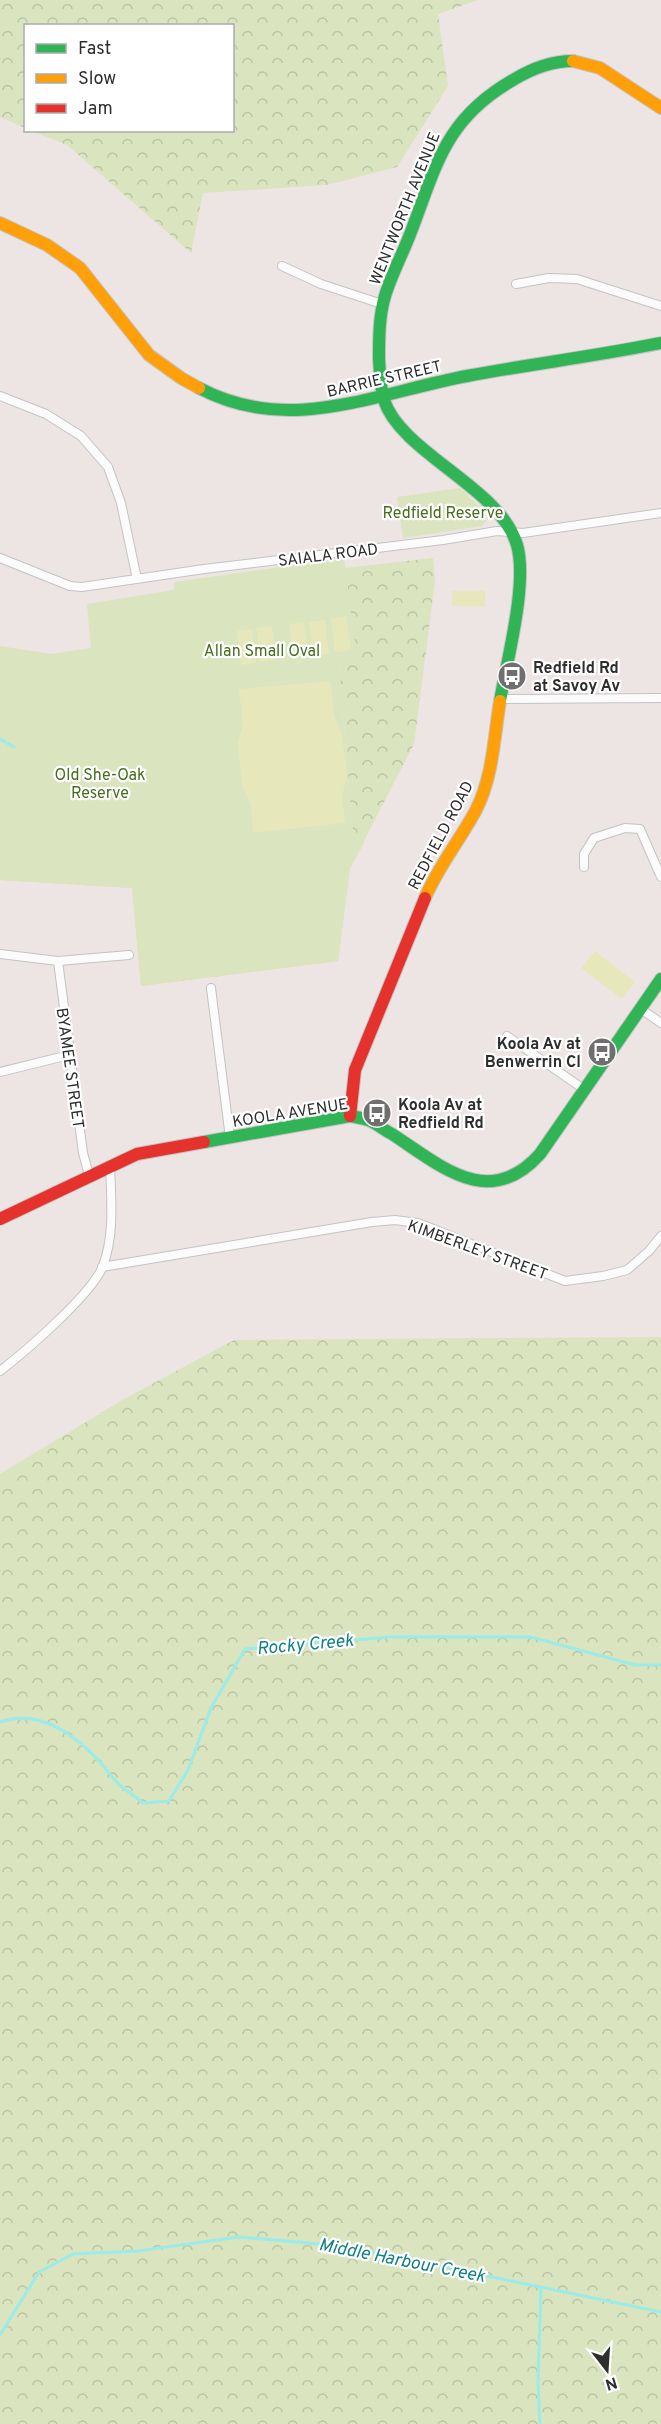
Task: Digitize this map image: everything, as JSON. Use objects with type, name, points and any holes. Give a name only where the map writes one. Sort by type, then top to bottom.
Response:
[{"type":"street","name":"WENTWORTH AVENUE","points":[[382,396],[382,304],[435,167],[447,142],[463,118],[485,97],[532,71],[557,63],[578,61],[604,70],[661,108]]},
{"type":"street","name":"BARRIE STREET","points":[[0,223],[55,249],[88,275],[128,332],[143,349],[167,368],[209,393],[242,405],[289,411],[330,409],[445,381],[661,343]]},
{"type":"street","points":[[282,266],[321,284],[382,304]]},
{"type":"street","points":[[516,284],[549,278],[578,279],[661,306]]},
{"type":"street","points":[[0,396],[46,414],[81,436],[108,467],[121,503],[137,579]]},
{"type":"street","name":"REDFIELD ROAD","points":[[350,1116],[355,1070],[377,1012],[432,881],[476,809],[486,785],[521,579],[519,555],[511,531],[480,498],[400,426],[392,417],[382,396]]},
{"type":"street","name":"SAIALA ROAD","points":[[0,558],[70,586],[82,587],[204,568],[453,539],[496,531],[524,533],[661,513]]},
{"type":"street","points":[[501,699],[661,698]]},
{"type":"street","points":[[584,867],[584,854],[594,838],[625,828],[640,829],[661,877]]},
{"type":"street","points":[[0,954],[58,961],[129,955]]},
{"type":"street","name":"BYAMEE STREET","points":[[58,961],[83,1153],[89,1175]]},
{"type":"street","name":"KOOLA AVENUE","points":[[0,1219],[137,1154],[350,1116],[369,1120],[382,1127],[459,1177],[473,1182],[502,1181],[529,1168],[661,979]]},
{"type":"street","points":[[211,988],[230,1138]]},
{"type":"street","points":[[641,1009],[661,1023]]},
{"type":"street","points":[[507,1036],[585,1090]]},
{"type":"street","points":[[0,1072],[69,1055]]},
{"type":"street","points":[[0,1371],[17,1358],[80,1298],[92,1285],[102,1267],[109,1240],[112,1213],[110,1165]]},
{"type":"street","name":"KIMBERLEY STREET","points":[[102,1267],[395,1220],[428,1227],[565,1281],[627,1270],[649,1251],[661,1236]]},
{"type":"green space","points":[[0,0],[478,0],[438,14],[448,86],[397,167],[327,185],[203,193],[191,253],[67,145],[34,132],[234,132],[234,24],[24,24],[24,128],[0,117]]},
{"type":"green space","name":"Redfield Reserve","points":[[460,488],[486,513],[486,521],[482,526],[403,538],[397,497]]},
{"type":"green space","name":"Old She-Oak Reserve","points":[[344,558],[357,659],[339,662],[353,835],[364,843],[350,868],[338,961],[141,986],[132,888],[0,880],[0,646],[51,654],[91,648],[87,604],[174,590],[174,582]]},
{"type":"green space","name":"Old She-Oak Reserve","points":[[433,558],[435,581],[414,744],[350,868],[338,961],[141,986],[132,888],[0,880],[0,660],[353,835],[339,662],[357,659],[345,568]]},
{"type":"green space","points":[[452,591],[485,591],[485,607],[452,606]]},
{"type":"green space","points":[[346,616],[351,650],[335,652],[331,618]]},
{"type":"green space","points":[[325,620],[329,654],[313,655],[309,622]]},
{"type":"green space","points":[[304,622],[309,656],[293,658],[289,624]]},
{"type":"green space","name":"Allan Small Oval","points":[[272,626],[276,660],[260,662],[256,628]]},
{"type":"green space","points":[[252,629],[256,663],[241,665],[237,631]]},
{"type":"green space","points":[[331,681],[334,716],[341,731],[345,756],[347,777],[342,795],[345,823],[253,833],[251,804],[243,788],[240,767],[238,742],[243,724],[239,689]]},
{"type":"green space","points":[[595,951],[635,982],[622,999],[581,968]]},
{"type":"green space","points":[[661,1337],[661,2424],[0,2424],[0,1474],[124,1399],[234,1340]]},
{"type":"waterway","points":[[0,739],[14,747]]},
{"type":"waterway","name":"Rocky Creek","points":[[0,1722],[28,1718],[55,1726],[79,1742],[118,1783],[143,1803],[169,1801],[188,1770],[211,1708],[245,1649],[391,1637],[531,1637],[635,1665],[661,1665]]},
{"type":"waterway","name":"Middle Harbour Creek","points":[[0,2335],[39,2272],[73,2254],[138,2251],[239,2237],[343,2246],[661,2312]]},
{"type":"waterway","points":[[540,2424],[538,2382],[541,2287]]},
{"type":"traffic: fast","points":[[500,701],[518,600],[520,561],[517,545],[507,525],[492,506],[429,454],[394,419],[384,400],[381,385],[380,319],[387,289],[435,168],[456,129],[490,95],[513,80],[542,66],[573,61]]},
{"type":"traffic: fast","points":[[199,388],[233,402],[266,409],[300,410],[366,400],[467,376],[661,343]]},
{"type":"traffic: fast","points":[[204,1142],[350,1116],[374,1123],[429,1159],[465,1177],[484,1181],[502,1179],[521,1171],[540,1154],[661,979]]},
{"type":"traffic: slow","points":[[573,61],[600,68],[661,108]]},
{"type":"traffic: slow","points":[[0,223],[47,245],[80,268],[149,355],[199,388]]},
{"type":"traffic: slow","points":[[425,898],[482,797],[492,757],[500,701]]},
{"type":"traffic: jam","points":[[350,1116],[355,1070],[425,898]]},
{"type":"traffic: jam","points":[[0,1219],[137,1154],[204,1142]]},
{"type":"place","name":"Redfield Rd at Savoy Av","points":[[512,676]]},
{"type":"place","name":"Koola Av at Benwerrin Cl","points":[[602,1052]]},
{"type":"place","name":"Koola Av at Redfield Rd","points":[[377,1113]]}]
